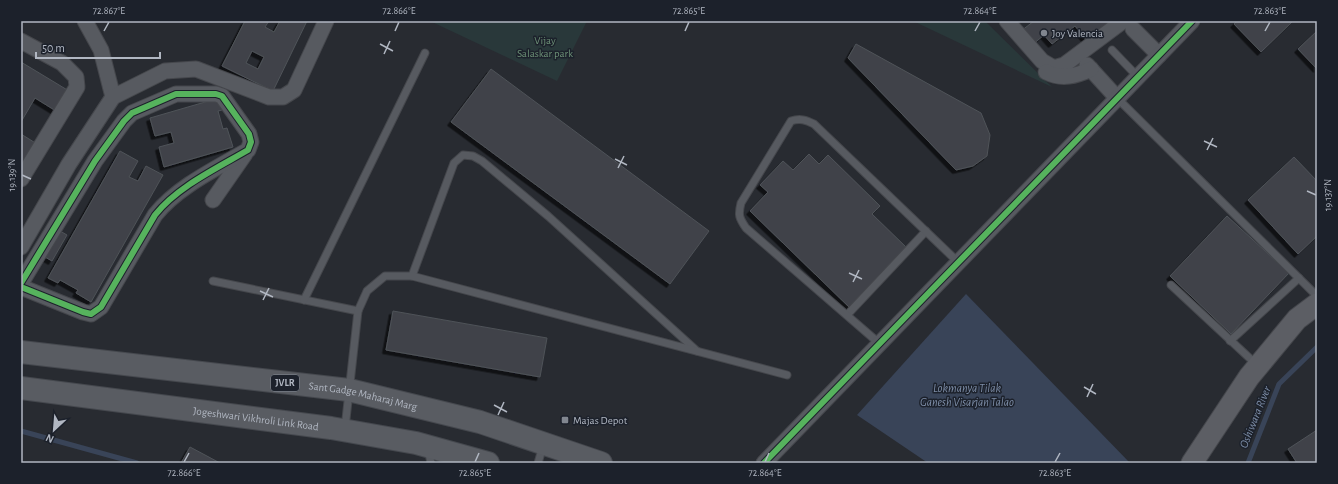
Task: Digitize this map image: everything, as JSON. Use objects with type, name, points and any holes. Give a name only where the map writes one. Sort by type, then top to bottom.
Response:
[{"type":"main road","points":[[1192,463],[1249,377],[1298,319],[1317,304]]},
{"type":"main road","name":"Sant Gadge Maharaj Marg","points":[[21,352],[349,390],[480,422],[541,454],[601,463]]},
{"type":"main road","name":"Jogeshwari Vikhroli Link Road","points":[[21,388],[345,430],[416,443],[429,454],[488,463]]},
{"type":"street","points":[[86,21],[101,50],[113,97]]},
{"type":"street","points":[[21,247],[69,164],[113,97],[165,71],[196,69],[269,97],[283,97],[294,90],[326,21]]},
{"type":"street","points":[[996,21],[1045,71],[1059,77],[1068,77],[1083,73],[1089,67],[1118,98]]},
{"type":"street","points":[[1007,21],[1042,61],[1054,68],[1064,65],[1128,25],[1159,55]]},
{"type":"street","points":[[764,463],[1192,21]]},
{"type":"street","points":[[21,41],[62,63],[76,77],[77,87],[21,179]]},
{"type":"street","points":[[21,283],[95,161],[124,121],[132,113],[176,94],[216,94],[222,96],[249,134],[251,142],[248,150],[213,200]]},
{"type":"street","points":[[21,287],[83,312],[91,314],[96,311],[104,304],[155,215],[164,204],[180,191],[248,150]]},
{"type":"lane","points":[[1112,50],[1138,77]]},
{"type":"lane","points":[[304,300],[425,53]]},
{"type":"lane","points":[[1118,98],[1317,296]]},
{"type":"lane","points":[[880,344],[746,228],[741,221],[738,213],[740,203],[791,121],[798,118],[807,120],[814,124],[959,263]]},
{"type":"lane","points":[[412,276],[454,163],[463,156],[473,156],[482,161],[548,216],[698,352]]},
{"type":"lane","points":[[847,315],[926,231]]},
{"type":"lane","points":[[345,430],[358,311],[367,291],[386,276],[412,276],[787,375]]},
{"type":"lane","points":[[1230,341],[1299,278]]},
{"type":"lane","points":[[213,281],[358,311]]},
{"type":"lane","points":[[1171,285],[1258,366]]},
{"type":"green space","name":"Vijay Salaskar park","points":[[430,21],[587,21],[557,81]]},
{"type":"green space","points":[[913,21],[985,21],[1052,87]]},
{"type":"water","name":"Lokmanya Tilak Ganesh Visarjan Talao","points":[[966,294],[1130,463],[928,463],[857,415]]},
{"type":"building","points":[[245,21],[269,21],[265,27],[274,32],[280,21],[307,21],[273,91],[222,66]],"holes":[[[252,51],[264,57],[258,69],[246,63]]]},
{"type":"building","name":"Joy Valencia","points":[[1034,21],[1109,21],[1112,25],[1089,43],[1075,26],[1052,44],[1044,35],[1032,45],[1021,31]]},
{"type":"building","points":[[1237,21],[1293,21],[1261,52],[1234,24]]},
{"type":"building","points":[[1317,31],[1317,69],[1298,49]]},
{"type":"building","points":[[856,44],[981,113],[990,135],[987,156],[973,166],[956,170],[848,58]]},
{"type":"building","points":[[21,62],[69,91],[56,111],[35,98],[21,122]]},
{"type":"building","points":[[491,69],[709,231],[670,284],[451,122]]},
{"type":"building","points":[[219,98],[222,110],[218,111],[223,129],[227,128],[233,147],[164,167],[159,147],[174,143],[171,132],[155,136],[150,118]]},
{"type":"building","points":[[21,134],[37,144],[21,166]]},
{"type":"building","points":[[120,151],[138,161],[129,177],[138,181],[146,166],[163,175],[91,302],[76,293],[78,290],[60,280],[58,283],[48,278]]},
{"type":"building","points":[[809,154],[819,164],[828,155],[880,206],[872,214],[907,248],[849,307],[750,211],[768,192],[760,185],[783,161],[793,170]]},
{"type":"building","points":[[1294,157],[1317,181],[1317,236],[1298,254],[1248,200]]},
{"type":"building","points":[[1227,216],[1289,273],[1231,334],[1170,276]]},
{"type":"building","points":[[60,231],[67,235],[52,261],[45,257]]},
{"type":"building","points":[[393,311],[547,338],[540,377],[386,350]]},
{"type":"building","points":[[1317,430],[1317,463],[1297,463],[1288,449]]},
{"type":"building","points":[[190,447],[220,463],[181,463]]},
{"type":"waterway","name":"Oshiwara River","points":[[1248,463],[1279,384],[1317,347]]},
{"type":"waterway","name":"Oshiwara River","points":[[21,431],[137,463]]},
{"type":"cycle path","points":[[764,463],[1192,21]]},
{"type":"cycle path","points":[[21,283],[95,161],[124,121],[132,113],[176,94],[216,94],[222,96],[249,134],[251,142],[248,150],[198,179],[164,205],[155,215],[101,307],[91,314],[21,287]]},
{"type":"place","name":"Joy Valencia","points":[[1044,33]]},
{"type":"place","name":"Majas Depot","points":[[565,420]]}]
